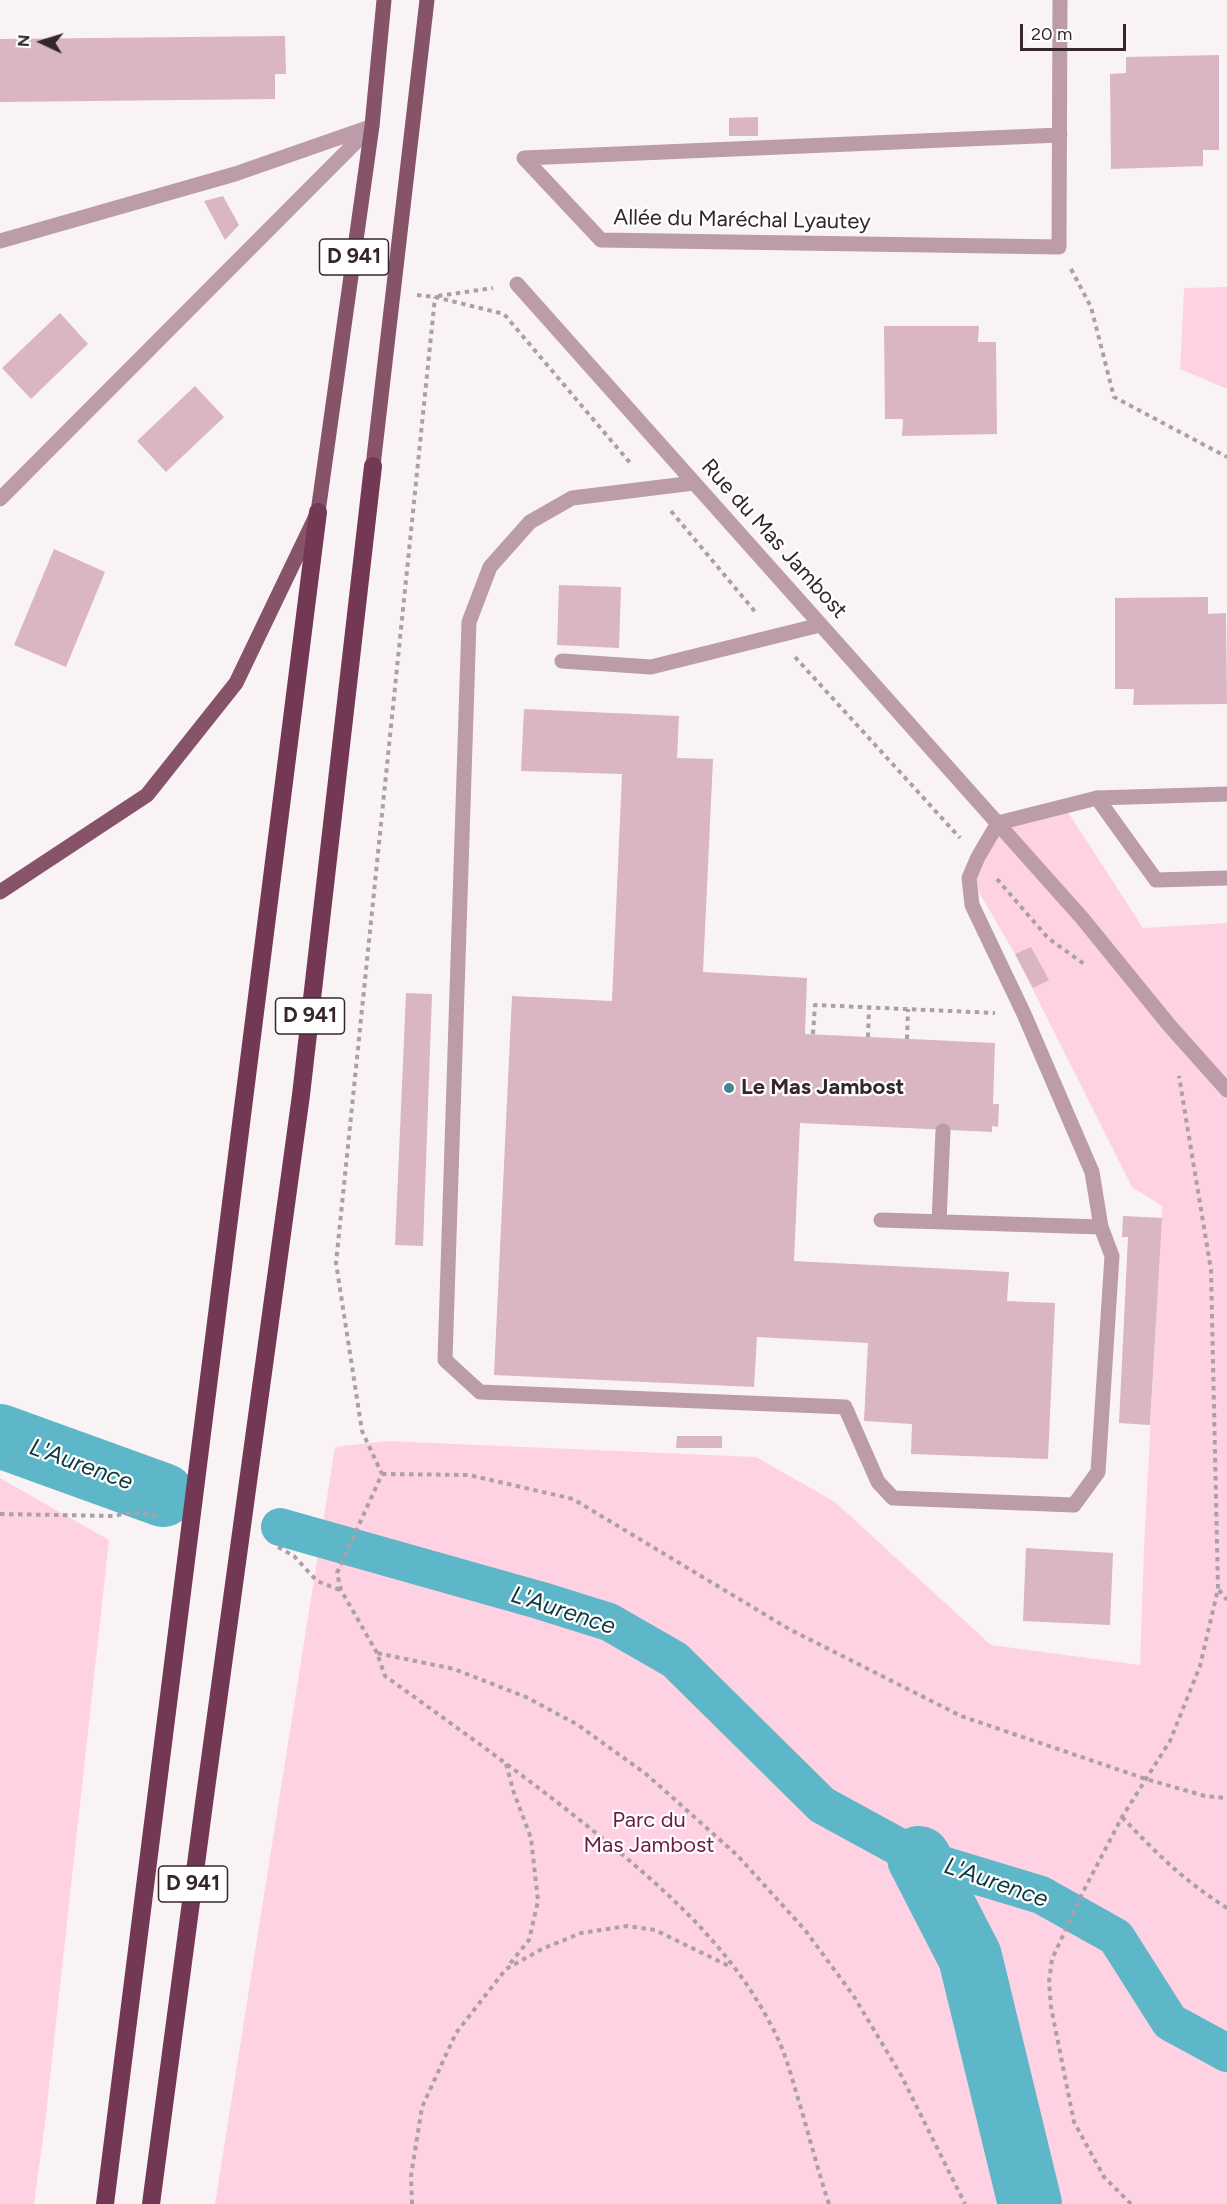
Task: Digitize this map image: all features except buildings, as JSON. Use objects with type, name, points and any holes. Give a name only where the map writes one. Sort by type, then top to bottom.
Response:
[{"type":"highway","name":"D 941","points":[[151,2204],[300,1106],[373,466]]},
{"type":"highway","name":"D 941","points":[[105,2204],[318,512]]},
{"type":"main road","name":"D 941","points":[[318,512],[372,126],[384,0]]},
{"type":"main road","name":"D 941","points":[[373,466],[428,0]]},
{"type":"main road","points":[[0,891],[11,886],[147,795],[236,683],[318,512]]},
{"type":"street","points":[[1059,247],[1060,0]]},
{"type":"street","points":[[0,241],[235,174],[372,126]]},
{"type":"street","points":[[0,499],[372,126]]},
{"type":"street","name":"Allée du Maréchal Lyautey","points":[[1059,247],[601,240],[524,158],[1060,135]]},
{"type":"street","name":"Rue du Mas Jambost","points":[[517,284],[1082,918],[1169,1025],[1227,1090]]},
{"type":"street","points":[[694,483],[572,498],[530,522],[490,567],[469,622],[445,1360],[480,1392],[845,1407],[878,1482],[893,1498],[1074,1505],[1098,1472],[1112,1256],[1101,1227],[1092,1172],[1024,1014],[972,904],[969,878],[978,857],[998,824],[1096,798],[1227,794]]},
{"type":"street","points":[[562,661],[651,667],[820,625]]},
{"type":"street","points":[[1096,798],[1156,880],[1227,879]]},
{"type":"street","points":[[939,1222],[943,1131]]},
{"type":"street","points":[[881,1220],[1101,1227]]},
{"type":"path","points":[[1059,247],[1091,307],[1114,396],[1227,457]]},
{"type":"path","points":[[517,284],[435,297],[336,1263],[362,1431],[382,1474],[337,1573],[341,1590],[377,1653],[385,1676],[506,1762],[653,1880],[704,1929],[748,1986],[773,2028],[789,2068],[829,2204]]},
{"type":"path","points":[[813,1034],[815,1005],[1024,1014]]},
{"type":"path","points":[[868,1037],[869,1008]]},
{"type":"path","points":[[907,1039],[908,1009]]},
{"type":"path","points":[[1131,2204],[1104,2177],[1074,2122],[1051,2007],[1049,1982],[1052,1959],[1083,1892],[1122,1817],[1170,1741],[1200,1666],[1218,1589],[1211,1270],[1179,1075]]},
{"type":"path","points":[[382,1474],[469,1475],[573,1499],[789,1629],[961,1716],[1146,1779],[1205,1796],[1227,1798]]},
{"type":"path","points":[[0,1514],[114,1516],[132,1512],[160,1516]]},
{"type":"path","points":[[278,1547],[294,1556],[317,1581],[341,1590]]},
{"type":"path","points":[[1218,1589],[1227,1600]]},
{"type":"path","points":[[377,1653],[454,1669],[526,1696],[578,1725],[646,1774],[737,1855],[805,1930],[853,1995],[901,2075],[964,2204]]},
{"type":"path","points":[[412,2204],[411,2176],[422,2106],[456,2033],[529,1940],[538,1901],[531,1838],[513,1793],[506,1762]]},
{"type":"path","points":[[1122,1817],[1164,1862],[1197,1889],[1227,1908]]},
{"type":"path","points":[[506,1969],[542,1949],[580,1933],[627,1926],[655,1930],[735,1969]]},
{"type":"green space","points":[[1227,287],[1227,388],[1225,388],[1180,369],[1184,288]]},
{"type":"green space","name":"Parc du Mas Jambost","points":[[1064,806],[1143,928],[1227,923],[1227,2204],[215,2204],[335,1447],[386,1441],[756,1457],[835,1502],[991,1645],[1140,1665],[1162,1206],[1132,1187],[1015,954],[971,879],[998,823]]},
{"type":"green space","points":[[0,1478],[109,1540],[45,2123],[34,2204],[0,2204]]},
{"type":"waterway","name":"L'Aurence","points":[[0,1436],[163,1495]]},
{"type":"waterway","name":"L'Aurence","points":[[280,1527],[609,1622],[675,1660],[822,1805],[919,1858],[1041,1895],[1116,1937],[1170,2022],[1227,2053]]},
{"type":"waterway","name":"L'Aurence","points":[[919,1858],[970,1957],[1030,2204]]},
{"type":"place","name":"Le Mas Jambost","points":[[729,1088]]}]
